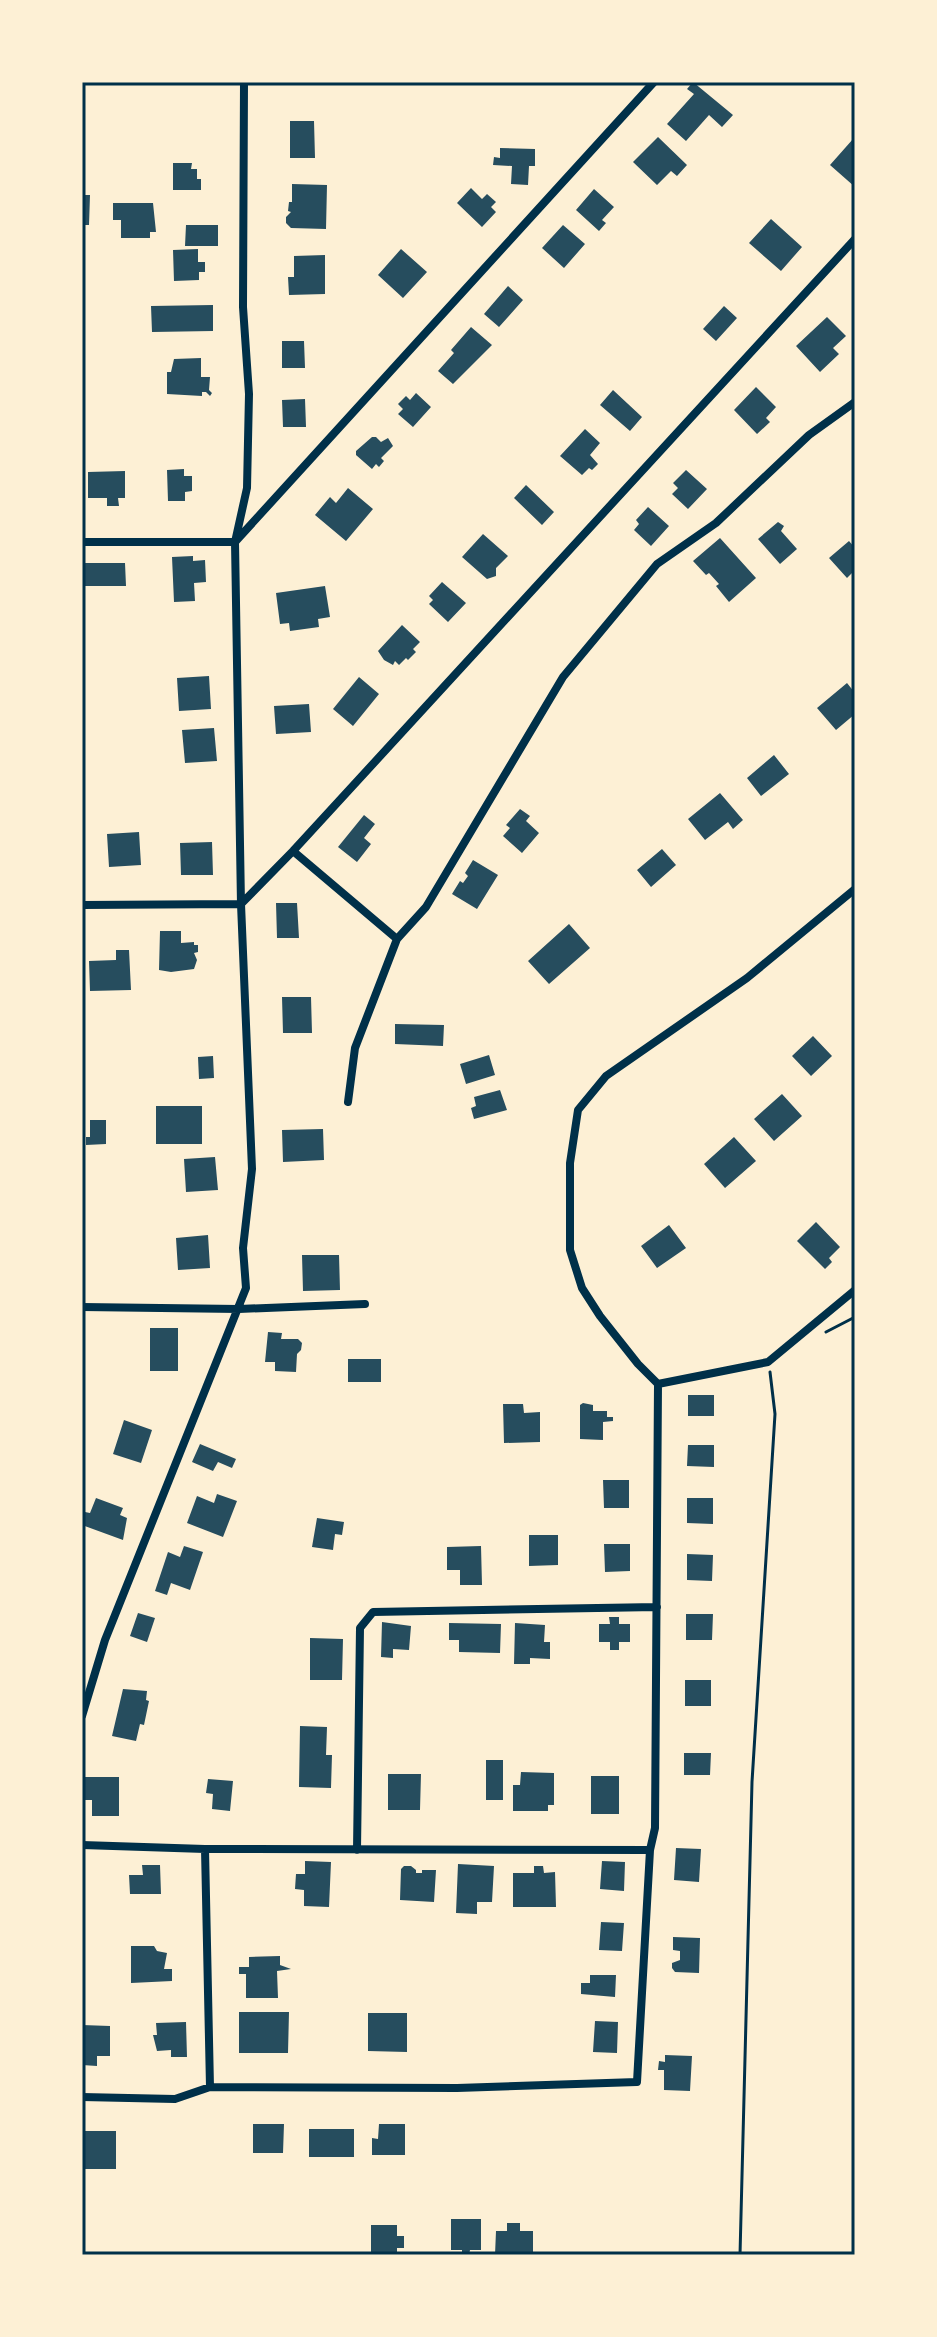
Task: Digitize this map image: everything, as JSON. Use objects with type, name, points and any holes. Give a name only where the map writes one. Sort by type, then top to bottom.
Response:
[{"type":"street","points":[[82,1716],[105,1640],[246,1288],[243,1248],[252,1169],[241,904],[235,542],[247,488],[249,409],[243,307],[244,82]]},
{"type":"street","points":[[82,542],[235,542],[654,82]]},
{"type":"street","points":[[82,905],[241,904],[855,239]]},
{"type":"street","points":[[348,1102],[355,1048],[397,939],[426,907],[563,677],[657,564],[716,523],[809,435],[855,402]]},
{"type":"street","points":[[293,851],[397,939]]},
{"type":"street","points":[[82,2097],[175,2099],[210,2087],[457,2088],[637,2082],[650,1850],[655,1828],[658,1384],[638,1364],[594,1307],[582,1288],[570,1250],[570,1163],[578,1110],[606,1076],[747,978],[855,889]]},
{"type":"street","points":[[658,1384],[768,1362],[855,1290]]},
{"type":"street","points":[[82,1307],[239,1309],[365,1304]]},
{"type":"street","points":[[357,1850],[360,1628],[373,1612],[657,1607]]},
{"type":"street","points":[[82,1845],[205,1849],[650,1850]]},
{"type":"street","points":[[205,1849],[210,2087]]},
{"type":"path","points":[[740,2255],[752,1782],[775,1414],[768,1362]]},
{"type":"building","points":[[693,82],[733,115],[722,127],[709,115],[686,141],[667,124],[694,94],[687,89]]},
{"type":"building","points":[[290,121],[314,121],[315,158],[290,158]]},
{"type":"building","points":[[658,137],[687,165],[677,176],[671,171],[657,185],[633,162]]},
{"type":"building","points":[[853,139],[855,141],[855,187],[830,165]]},
{"type":"building","points":[[500,148],[535,149],[535,166],[529,166],[528,185],[511,184],[512,166],[493,165],[494,157],[500,158]]},
{"type":"building","points":[[173,163],[192,163],[191,169],[197,169],[197,179],[201,179],[201,190],[173,190]]},
{"type":"building","points":[[292,184],[327,185],[326,229],[291,228],[286,223],[286,217],[291,212],[288,211],[289,202],[292,202]]},
{"type":"building","points":[[471,188],[482,199],[487,194],[496,202],[491,207],[496,212],[482,227],[457,203]]},
{"type":"building","points":[[594,189],[614,207],[602,220],[606,223],[599,231],[576,210]]},
{"type":"building","points":[[82,195],[90,195],[89,225],[82,225]]},
{"type":"building","points":[[113,203],[153,203],[156,232],[150,232],[150,238],[121,238],[121,220],[113,220]]},
{"type":"building","points":[[771,219],[802,247],[781,271],[749,243]]},
{"type":"building","points":[[186,225],[218,225],[218,246],[185,246]]},
{"type":"building","points":[[563,225],[585,244],[564,268],[542,248]]},
{"type":"building","points":[[198,249],[198,262],[205,262],[205,272],[199,272],[199,280],[174,281],[173,250]]},
{"type":"building","points":[[401,249],[427,272],[403,298],[378,275]]},
{"type":"building","points":[[325,255],[325,294],[289,295],[288,277],[294,277],[294,256]]},
{"type":"building","points":[[508,286],[523,300],[499,327],[484,314]]},
{"type":"building","points":[[213,305],[213,331],[152,332],[151,306]]},
{"type":"building","points":[[724,306],[737,318],[716,341],[703,329]]},
{"type":"building","points":[[827,317],[846,336],[833,348],[839,354],[820,372],[796,346]]},
{"type":"building","points":[[471,327],[492,345],[453,384],[438,371]]},
{"type":"building","points":[[282,341],[304,341],[305,368],[282,368]]},
{"type":"building","points":[[201,358],[201,377],[210,377],[210,396],[206,392],[202,392],[202,396],[167,394],[167,372],[171,372],[174,359]]},
{"type":"building","points":[[756,387],[776,407],[766,418],[770,422],[757,434],[734,410]]},
{"type":"building","points":[[613,390],[642,417],[630,431],[600,405]]},
{"type":"building","points":[[416,393],[431,407],[413,427],[398,414],[403,409],[398,404],[406,396],[410,400]]},
{"type":"building","points":[[305,399],[306,427],[283,427],[282,400]]},
{"type":"building","points":[[585,429],[600,443],[590,455],[598,464],[582,475],[560,456]]},
{"type":"building","points":[[372,437],[381,442],[388,438],[393,446],[381,458],[384,461],[379,467],[376,464],[372,469],[356,455],[356,451]]},
{"type":"building","points":[[184,469],[184,476],[192,476],[192,491],[185,492],[185,501],[168,501],[167,470]]},
{"type":"building","points":[[686,470],[707,489],[688,509],[672,494],[678,488],[673,483]]},
{"type":"building","points":[[125,471],[125,498],[118,498],[119,506],[107,506],[107,498],[88,498],[88,472]]},
{"type":"building","points":[[526,485],[554,512],[542,525],[514,498]]},
{"type":"building","points":[[348,488],[373,509],[346,541],[315,515],[330,497],[336,503]]},
{"type":"building","points":[[648,507],[669,526],[651,546],[634,530],[639,524],[636,520]]},
{"type":"building","points":[[778,522],[784,526],[781,531],[797,549],[780,564],[758,539]]},
{"type":"building","points":[[483,534],[508,556],[496,568],[496,576],[487,579],[462,557]]},
{"type":"building","points":[[720,538],[756,578],[729,602],[716,586],[719,584],[693,561]]},
{"type":"building","points":[[849,541],[855,548],[855,570],[847,578],[829,558]]},
{"type":"building","points":[[193,556],[193,561],[205,560],[206,582],[194,583],[195,601],[174,602],[172,557]]},
{"type":"building","points":[[82,563],[125,563],[126,586],[82,586]]},
{"type":"building","points":[[442,582],[466,603],[448,622],[429,604],[433,600],[429,596]]},
{"type":"building","points":[[325,586],[330,617],[318,619],[319,627],[290,631],[289,623],[280,624],[276,593]]},
{"type":"building","points":[[402,625],[420,642],[408,660],[406,658],[399,665],[395,661],[393,665],[384,660],[378,651]]},
{"type":"building","points":[[209,676],[211,709],[179,711],[177,678]]},
{"type":"building","points":[[359,677],[379,694],[353,726],[333,709]]},
{"type":"building","points":[[847,683],[855,693],[855,714],[836,730],[817,708]]},
{"type":"building","points":[[309,704],[311,732],[276,734],[274,706]]},
{"type":"building","points":[[214,728],[217,761],[185,763],[182,730]]},
{"type":"building","points":[[774,755],[789,774],[761,796],[747,778]]},
{"type":"building","points":[[720,793],[743,820],[733,829],[728,822],[705,840],[688,819]]},
{"type":"building","points":[[520,809],[530,816],[526,821],[539,833],[522,853],[503,836],[510,828],[506,825]]},
{"type":"building","points":[[364,815],[375,824],[364,838],[371,844],[357,862],[338,847]]},
{"type":"building","points":[[139,832],[141,865],[109,867],[107,834]]},
{"type":"building","points":[[212,842],[213,875],[181,875],[180,843]]},
{"type":"building","points":[[662,849],[676,865],[651,887],[637,870]]},
{"type":"building","points":[[473,860],[498,875],[477,909],[452,894],[460,881],[463,883],[468,876],[465,873]]},
{"type":"building","points":[[276,903],[297,903],[299,938],[277,938]]},
{"type":"building","points":[[569,924],[590,948],[549,984],[528,961]]},
{"type":"building","points":[[160,931],[181,931],[181,943],[194,942],[198,945],[198,952],[194,953],[197,960],[194,969],[159,970]]},
{"type":"building","points":[[116,950],[129,950],[131,990],[90,991],[89,961],[116,960]]},
{"type":"building","points":[[282,997],[311,997],[312,1033],[283,1033]]},
{"type":"building","points":[[395,1024],[444,1025],[443,1046],[395,1044]]},
{"type":"building","points":[[813,1036],[832,1056],[811,1076],[792,1056]]},
{"type":"building","points":[[489,1055],[495,1075],[466,1084],[460,1064]]},
{"type":"building","points":[[213,1056],[214,1078],[199,1079],[198,1057]]},
{"type":"building","points":[[500,1090],[507,1110],[474,1119],[471,1108],[476,1106],[474,1097]]},
{"type":"building","points":[[782,1094],[802,1116],[774,1141],[754,1119]]},
{"type":"building","points":[[156,1106],[202,1106],[202,1144],[156,1144]]},
{"type":"building","points":[[90,1120],[106,1120],[106,1144],[86,1145],[86,1137],[90,1137]]},
{"type":"building","points":[[323,1129],[324,1160],[283,1162],[282,1130]]},
{"type":"building","points":[[734,1137],[756,1161],[725,1188],[704,1164]]},
{"type":"building","points":[[215,1157],[218,1190],[186,1192],[184,1159]]},
{"type":"building","points":[[816,1222],[840,1247],[829,1258],[832,1262],[825,1269],[797,1241]]},
{"type":"building","points":[[669,1225],[686,1248],[657,1268],[641,1246]]},
{"type":"building","points":[[208,1235],[210,1268],[178,1270],[176,1238]]},
{"type":"building","points":[[302,1255],[339,1255],[340,1290],[303,1291]]},
{"type":"building","points":[[150,1328],[178,1328],[178,1371],[150,1371]]},
{"type":"building","points":[[268,1332],[282,1333],[281,1339],[298,1339],[302,1343],[297,1354],[296,1372],[275,1371],[275,1362],[265,1362]]},
{"type":"building","points":[[348,1359],[381,1359],[381,1382],[348,1382]]},
{"type":"building","points":[[688,1395],[714,1395],[714,1416],[688,1416]]},
{"type":"building","points":[[503,1404],[523,1404],[524,1413],[540,1412],[540,1442],[504,1443]]},
{"type":"building","points":[[580,1405],[593,1405],[593,1411],[607,1411],[607,1417],[613,1417],[613,1421],[603,1422],[603,1440],[580,1439]]},
{"type":"building","points":[[124,1420],[152,1430],[141,1463],[113,1454]]},
{"type":"building","points":[[200,1444],[236,1459],[232,1468],[218,1462],[213,1471],[192,1462]]},
{"type":"building","points":[[688,1445],[714,1445],[714,1467],[687,1466]]},
{"type":"building","points":[[603,1480],[629,1480],[629,1508],[604,1508]]},
{"type":"building","points":[[217,1494],[237,1501],[223,1537],[187,1523],[197,1496],[214,1503]]},
{"type":"building","points":[[96,1498],[123,1508],[120,1515],[127,1518],[123,1540],[82,1525],[85,1512],[90,1513]]},
{"type":"building","points":[[687,1498],[713,1498],[713,1524],[687,1523]]},
{"type":"building","points":[[317,1518],[344,1522],[342,1535],[335,1534],[333,1550],[312,1547]]},
{"type":"building","points":[[529,1535],[558,1535],[558,1565],[529,1566]]},
{"type":"building","points":[[604,1544],[630,1544],[630,1571],[605,1572]]},
{"type":"building","points":[[184,1546],[203,1552],[190,1590],[171,1583],[167,1595],[155,1591],[168,1552],[180,1557]]},
{"type":"building","points":[[481,1546],[482,1585],[460,1585],[460,1570],[447,1570],[447,1547]]},
{"type":"building","points":[[687,1554],[713,1555],[712,1581],[687,1580]]},
{"type":"building","points":[[138,1613],[155,1618],[147,1642],[130,1636]]},
{"type":"building","points":[[686,1614],[713,1614],[712,1640],[686,1640]]},
{"type":"building","points":[[609,1617],[619,1617],[619,1624],[630,1624],[630,1642],[619,1642],[619,1650],[610,1650],[610,1642],[599,1642],[599,1624],[610,1624]]},
{"type":"building","points":[[382,1622],[411,1626],[409,1650],[393,1649],[393,1658],[381,1657]]},
{"type":"building","points":[[449,1623],[501,1624],[500,1653],[459,1652],[459,1640],[449,1640]]},
{"type":"building","points":[[515,1623],[545,1625],[544,1642],[550,1642],[550,1659],[530,1658],[530,1664],[514,1664]]},
{"type":"building","points":[[310,1638],[343,1639],[342,1680],[310,1680]]},
{"type":"building","points":[[685,1680],[711,1680],[711,1706],[685,1706]]},
{"type":"building","points":[[123,1689],[147,1691],[146,1700],[149,1701],[144,1725],[140,1724],[136,1741],[112,1736]]},
{"type":"building","points":[[300,1726],[327,1727],[326,1755],[332,1755],[331,1788],[299,1787]]},
{"type":"building","points":[[684,1753],[711,1753],[710,1775],[684,1775]]},
{"type":"building","points":[[486,1760],[503,1760],[503,1800],[486,1800]]},
{"type":"building","points":[[521,1772],[554,1773],[554,1805],[548,1805],[548,1811],[513,1811],[513,1785],[520,1785]]},
{"type":"building","points":[[388,1774],[421,1774],[420,1810],[388,1810]]},
{"type":"building","points":[[591,1776],[619,1776],[619,1814],[591,1814]]},
{"type":"building","points":[[84,1777],[119,1777],[119,1816],[92,1816],[92,1800],[84,1800]]},
{"type":"building","points":[[208,1779],[233,1781],[230,1811],[212,1809],[213,1794],[206,1793]]},
{"type":"building","points":[[676,1848],[701,1849],[699,1882],[674,1880]]},
{"type":"building","points":[[305,1861],[331,1862],[329,1907],[304,1906],[304,1890],[295,1889],[296,1874],[305,1874]]},
{"type":"building","points":[[602,1861],[625,1862],[624,1891],[600,1889]]},
{"type":"building","points":[[458,1864],[494,1866],[492,1902],[477,1902],[477,1914],[456,1913]]},
{"type":"building","points":[[142,1865],[160,1865],[161,1894],[130,1894],[129,1875],[143,1875]]},
{"type":"building","points":[[411,1866],[416,1873],[436,1870],[434,1902],[400,1900],[401,1869]]},
{"type":"building","points":[[534,1866],[543,1866],[544,1873],[555,1872],[556,1907],[513,1907],[513,1873],[534,1873]]},
{"type":"building","points":[[601,1922],[624,1923],[622,1951],[599,1950]]},
{"type":"building","points":[[673,1937],[700,1938],[699,1973],[675,1972],[672,1968],[672,1963],[680,1960],[680,1951],[673,1950]]},
{"type":"building","points":[[131,1946],[154,1946],[157,1951],[167,1953],[164,1969],[172,1969],[172,1981],[131,1983]]},
{"type":"building","points":[[280,1956],[280,1965],[291,1969],[277,1971],[278,1998],[246,1998],[246,1974],[239,1974],[239,1967],[249,1967],[249,1957]]},
{"type":"building","points":[[590,1975],[616,1975],[615,1997],[581,1994],[581,1983],[590,1983]]},
{"type":"building","points":[[239,2012],[289,2012],[288,2053],[239,2053]]},
{"type":"building","points":[[368,2013],[407,2013],[407,2052],[368,2051]]},
{"type":"building","points":[[595,2021],[618,2022],[617,2053],[593,2052]]},
{"type":"building","points":[[186,2022],[187,2057],[171,2057],[171,2050],[157,2051],[153,2035],[157,2035],[156,2023]]},
{"type":"building","points":[[82,2025],[110,2026],[110,2056],[97,2056],[97,2066],[82,2065]]},
{"type":"building","points":[[665,2055],[692,2056],[690,2091],[664,2090],[664,2070],[658,2070],[659,2061],[665,2062]]},
{"type":"building","points":[[253,2124],[284,2124],[283,2153],[253,2153]]},
{"type":"building","points":[[379,2124],[405,2124],[405,2155],[372,2155],[372,2138],[378,2139]]},
{"type":"building","points":[[309,2129],[354,2129],[354,2157],[309,2157]]},
{"type":"building","points":[[82,2131],[116,2131],[116,2169],[82,2169]]},
{"type":"building","points":[[451,2219],[481,2219],[481,2250],[470,2250],[469,2255],[462,2255],[462,2250],[451,2250]]},
{"type":"building","points":[[507,2223],[520,2223],[520,2231],[533,2231],[533,2255],[495,2255],[496,2231],[507,2231]]},
{"type":"building","points":[[371,2225],[397,2225],[397,2236],[404,2236],[404,2248],[397,2248],[397,2255],[371,2255]]}]
